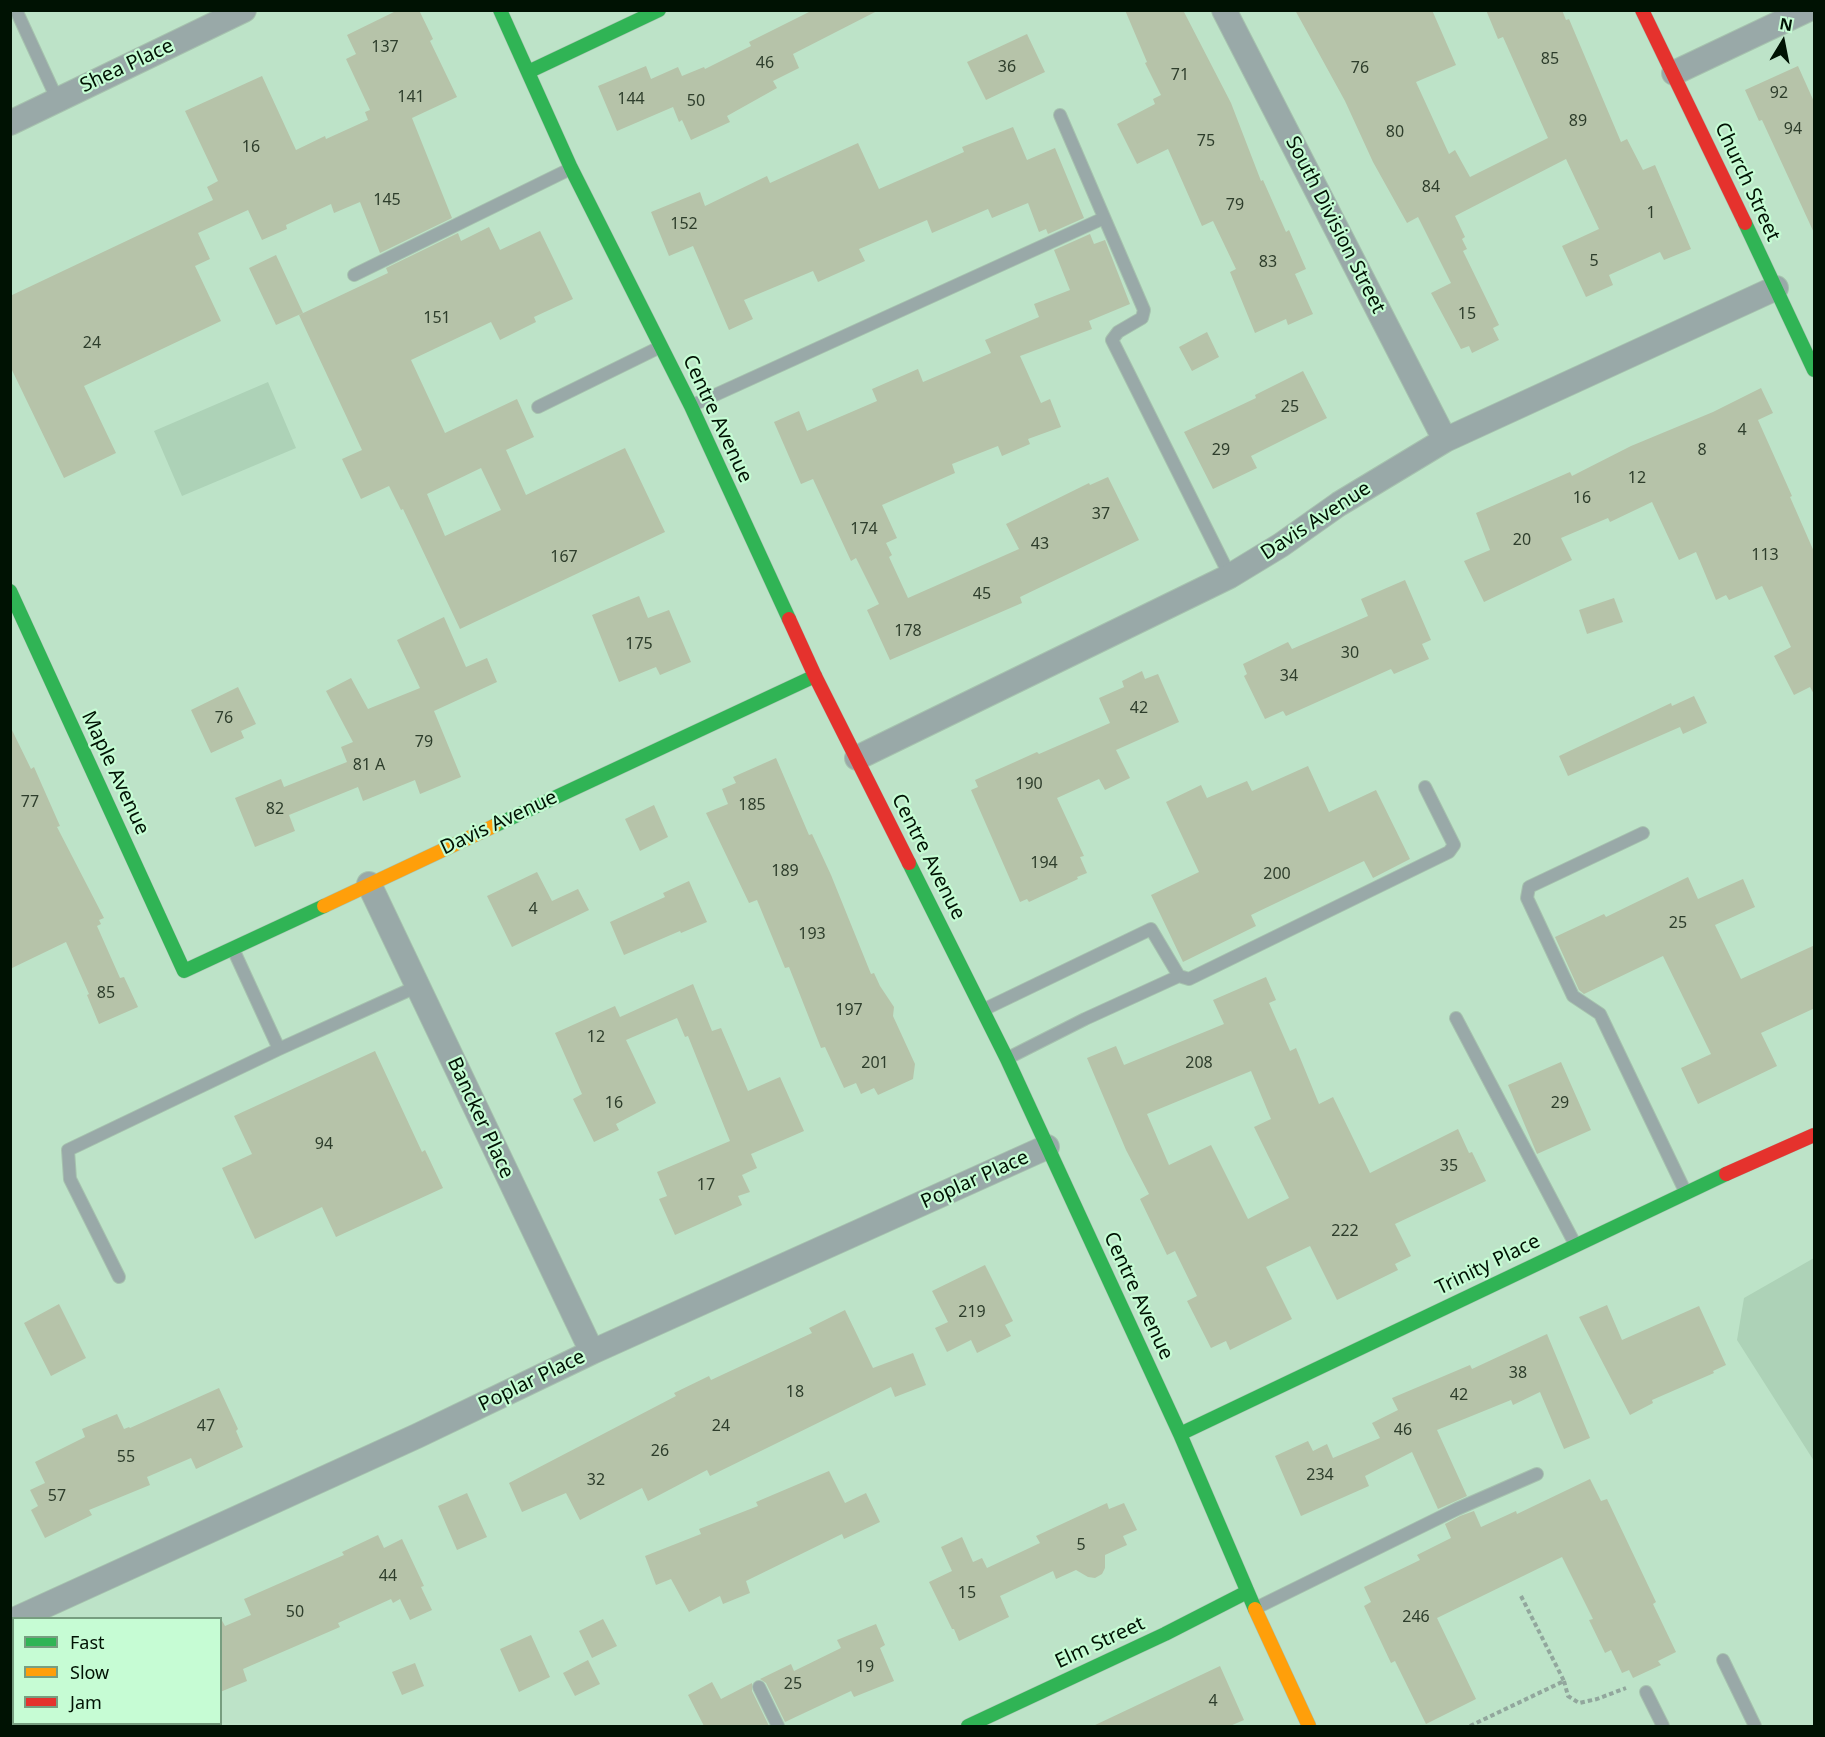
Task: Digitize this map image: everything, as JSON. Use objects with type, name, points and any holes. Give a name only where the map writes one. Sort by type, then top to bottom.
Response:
[{"type":"street","name":"Shea Place","points":[[10,123],[244,10]]},
{"type":"street","name":"Centre Avenue","points":[[500,10],[571,168],[691,406],[815,676],[984,1010],[1180,1434],[1247,1592],[1309,1726]]},
{"type":"street","points":[[528,72],[659,10]]},
{"type":"street","name":"South Division Street","points":[[1224,10],[1445,440]]},
{"type":"street","name":"Church Street","points":[[1642,10],[1815,370]]},
{"type":"street","points":[[1674,73],[1807,10]]},
{"type":"street","name":"Davis Avenue","points":[[857,758],[1230,576],[1281,545],[1339,504],[1445,440],[1776,288]]},
{"type":"street","name":"Maple Avenue","points":[[10,591],[184,971]]},
{"type":"street","name":"Davis Avenue","points":[[184,971],[815,676]]},
{"type":"street","name":"Bancker Place","points":[[369,884],[592,1352]]},
{"type":"street","name":"Trinity Place","points":[[1180,1434],[1685,1192],[1815,1134]]},
{"type":"street","name":"Poplar Place","points":[[20,1617],[417,1436],[592,1352],[1047,1147]]},
{"type":"street","name":"Elm Street","points":[[968,1726],[1165,1634],[1247,1592]]},
{"type":"lane","points":[[16,10],[57,99]]},
{"type":"lane","points":[[1060,116],[1144,310],[1142,318],[1118,332],[1112,340],[1230,576]]},
{"type":"lane","points":[[354,275],[571,168]]},
{"type":"lane","points":[[691,406],[1104,219]]},
{"type":"lane","points":[[538,407],[661,346]]},
{"type":"lane","points":[[1007,1059],[1179,976],[1189,979],[1449,852],[1454,845],[1425,787]]},
{"type":"lane","points":[[1642,833],[1529,888],[1527,898],[1573,996],[1600,1014],[1685,1192]]},
{"type":"lane","points":[[984,1010],[1151,929],[1179,976]]},
{"type":"lane","points":[[233,948],[279,1049]]},
{"type":"lane","points":[[119,1276],[70,1179],[68,1150],[279,1049],[418,986]]},
{"type":"lane","points":[[1456,1018],[1575,1245]]},
{"type":"lane","points":[[1255,1609],[1457,1509],[1537,1474]]},
{"type":"lane","points":[[1723,1660],[1755,1726]]},
{"type":"lane","points":[[759,1687],[778,1726]]},
{"type":"lane","points":[[1646,1692],[1663,1726]]},
{"type":"path","points":[[1521,1596],[1564,1681],[1568,1696],[1579,1703],[1629,1687],[1646,1692]]},
{"type":"path","points":[[1470,1726],[1564,1681]]},
{"type":"green space","points":[[268,382],[296,448],[182,496],[154,431]]},
{"type":"green space","points":[[1814,1258],[1814,1461],[1737,1340],[1744,1298]]},
{"type":"building","points":[[398,10],[419,10],[433,39],[430,41],[457,97],[412,118],[452,218],[380,253],[360,202],[334,213],[331,204],[286,225],[287,229],[262,240],[248,210],[198,233],[210,259],[195,266],[221,321],[84,386],[116,453],[64,478],[10,366],[10,296],[213,200],[207,187],[218,181],[185,111],[262,76],[296,150],[368,120],[365,112],[370,110],[346,59],[356,54],[347,35]]},
{"type":"building","points":[[813,10],[879,10],[793,54],[799,68],[773,81],[777,88],[727,116],[730,122],[691,140],[682,120],[679,122],[673,107],[617,131],[598,86],[646,66],[651,79],[678,67],[682,76],[704,67],[705,69],[751,46],[749,42]]},
{"type":"building","points":[[1125,10],[1183,10],[1231,103],[1261,181],[1263,180],[1286,232],[1289,230],[1306,269],[1295,274],[1313,314],[1288,325],[1286,319],[1255,333],[1230,272],[1236,269],[1213,221],[1202,226],[1168,149],[1137,164],[1117,124],[1155,104],[1153,99],[1161,95],[1145,63],[1147,62]]},
{"type":"building","points":[[1295,10],[1432,10],[1456,65],[1416,82],[1449,154],[1455,150],[1470,177],[1548,138],[1503,37],[1498,39],[1486,10],[1562,10],[1566,20],[1569,19],[1621,142],[1627,139],[1643,170],[1655,165],[1691,249],[1664,260],[1660,252],[1609,275],[1613,285],[1586,297],[1562,246],[1599,229],[1566,159],[1455,216],[1465,237],[1462,239],[1467,249],[1463,251],[1499,325],[1493,328],[1499,340],[1472,353],[1469,346],[1461,349],[1431,293],[1451,283],[1418,217],[1407,223],[1373,162],[1345,101]]},
{"type":"building","points":[[1027,34],[1045,72],[986,100],[967,62]]},
{"type":"building","points":[[1798,66],[1815,104],[1815,235],[1762,120],[1759,121],[1745,90]]},
{"type":"building","points":[[1013,127],[1027,160],[1055,148],[1084,218],[1048,234],[1046,229],[1039,232],[1028,203],[992,218],[988,209],[932,233],[927,220],[859,249],[865,261],[818,282],[813,271],[744,300],[753,319],[729,330],[693,246],[669,256],[651,212],[700,192],[705,206],[767,176],[770,183],[858,143],[879,189],[964,152],[962,147]]},
{"type":"building","points":[[489,227],[500,250],[540,231],[573,299],[534,317],[536,322],[500,340],[491,322],[411,360],[445,433],[517,399],[534,437],[506,450],[526,495],[625,448],[665,532],[460,629],[403,509],[401,510],[389,486],[361,499],[342,459],[362,450],[299,315],[388,273],[386,268],[458,233],[461,241]],"holes":[[[481,468],[501,510],[445,536],[427,494]]]},
{"type":"building","points":[[1090,234],[1094,244],[1105,240],[1130,304],[1089,321],[1092,329],[1020,356],[1041,403],[1050,399],[1061,427],[1028,439],[1030,444],[1002,456],[998,446],[952,464],[955,473],[882,505],[897,538],[886,543],[892,555],[889,557],[908,598],[1019,549],[1006,524],[1089,483],[1090,485],[1108,477],[1139,540],[1020,597],[1022,603],[890,660],[867,610],[879,604],[856,558],[851,561],[813,479],[801,484],[774,422],[799,411],[807,431],[877,401],[872,389],[918,369],[923,382],[991,353],[985,340],[1039,317],[1034,304],[1070,290],[1054,250]]},
{"type":"building","points":[[276,255],[303,313],[276,325],[249,268]]},
{"type":"building","points":[[1207,332],[1219,357],[1192,371],[1179,347]]},
{"type":"building","points":[[1303,371],[1327,418],[1251,456],[1257,468],[1213,489],[1184,432],[1256,398],[1255,395]]},
{"type":"building","points":[[1761,388],[1773,413],[1758,420],[1815,554],[1815,696],[1810,687],[1794,695],[1774,656],[1791,647],[1762,586],[1729,600],[1726,595],[1716,600],[1696,552],[1679,560],[1652,502],[1610,522],[1608,518],[1561,538],[1572,560],[1484,602],[1464,561],[1490,550],[1476,513],[1570,472],[1572,476],[1631,446],[1713,412]]},
{"type":"building","points":[[1405,580],[1431,640],[1422,644],[1429,659],[1394,674],[1391,669],[1286,716],[1283,711],[1265,719],[1244,676],[1247,674],[1243,664],[1288,642],[1292,649],[1368,616],[1361,599]]},
{"type":"building","points":[[639,596],[648,618],[669,610],[691,662],[660,675],[656,667],[619,682],[592,615]]},
{"type":"building","points":[[1614,598],[1623,622],[1587,634],[1579,610]]},
{"type":"building","points":[[444,617],[466,667],[487,658],[497,682],[434,711],[461,777],[420,794],[415,780],[363,801],[358,787],[289,815],[295,831],[255,847],[235,798],[281,779],[284,787],[347,762],[341,747],[353,742],[326,691],[351,678],[368,709],[420,688],[397,640]]},
{"type":"building","points":[[1142,671],[1145,679],[1158,674],[1179,722],[1116,750],[1130,778],[1105,790],[1099,779],[1057,798],[1084,856],[1080,857],[1087,873],[1029,902],[1027,899],[1020,902],[971,790],[978,787],[975,780],[1110,723],[1099,698],[1124,687],[1122,681]]},
{"type":"building","points":[[238,687],[256,724],[241,731],[244,738],[211,753],[191,710]]},
{"type":"building","points":[[1694,696],[1707,723],[1683,734],[1680,727],[1568,776],[1559,756],[1671,703],[1672,706]]},
{"type":"building","points":[[10,726],[31,769],[34,767],[60,826],[57,827],[104,918],[99,920],[101,924],[97,926],[120,978],[124,977],[138,1007],[99,1024],[87,995],[89,994],[66,942],[10,969]]},
{"type":"building","points":[[776,758],[809,835],[812,834],[831,875],[871,974],[874,973],[894,1007],[893,1016],[915,1064],[913,1079],[878,1095],[874,1088],[861,1094],[856,1083],[844,1088],[825,1047],[821,1048],[789,967],[785,968],[757,900],[749,903],[706,813],[728,804],[722,789],[736,783],[733,777]]},
{"type":"building","points":[[1308,766],[1329,812],[1376,790],[1410,859],[1373,878],[1364,861],[1251,915],[1256,926],[1183,962],[1151,895],[1199,872],[1166,802],[1201,785],[1207,798],[1247,781],[1252,791]]},
{"type":"building","points":[[654,805],[668,837],[640,851],[625,819]]},
{"type":"building","points":[[537,872],[552,901],[578,889],[589,910],[512,947],[487,896]]},
{"type":"building","points":[[1688,877],[1698,899],[1743,879],[1755,907],[1715,925],[1741,979],[1815,945],[1815,1008],[1761,1033],[1777,1066],[1698,1104],[1681,1068],[1711,1054],[1663,956],[1584,994],[1579,990],[1555,937],[1604,914],[1606,917]]},
{"type":"building","points":[[689,881],[707,922],[624,955],[610,922],[665,897],[663,893]]},
{"type":"building","points":[[1266,977],[1276,1000],[1269,1003],[1290,1051],[1296,1048],[1319,1104],[1333,1097],[1370,1173],[1458,1129],[1486,1181],[1395,1224],[1411,1256],[1395,1264],[1398,1270],[1337,1300],[1310,1246],[1266,1267],[1292,1319],[1230,1350],[1226,1341],[1211,1348],[1187,1301],[1197,1296],[1175,1251],[1167,1255],[1140,1199],[1149,1194],[1126,1150],[1087,1058],[1116,1046],[1124,1065],[1224,1024],[1213,1000]],"holes":[[[1251,1071],[1271,1119],[1254,1127],[1289,1198],[1248,1219],[1211,1145],[1169,1165],[1147,1114]]]},
{"type":"building","points":[[693,984],[712,1031],[721,1028],[748,1091],[780,1077],[804,1131],[751,1154],[757,1168],[742,1175],[750,1192],[738,1196],[742,1205],[675,1235],[659,1199],[667,1196],[657,1172],[730,1141],[688,1036],[685,1037],[677,1018],[626,1040],[656,1103],[616,1124],[619,1130],[594,1142],[573,1099],[582,1094],[555,1033],[615,1006],[620,1017]]},
{"type":"building","points":[[375,1051],[422,1152],[425,1150],[443,1188],[336,1237],[322,1207],[255,1239],[222,1168],[252,1154],[234,1116]]},
{"type":"building","points":[[1561,1062],[1591,1130],[1537,1154],[1508,1085]]},
{"type":"building","points":[[985,1265],[1013,1321],[1005,1325],[1011,1336],[977,1353],[971,1340],[947,1352],[935,1328],[948,1322],[932,1291]]},
{"type":"building","points":[[59,1304],[86,1358],[51,1376],[24,1323]]},
{"type":"building","points":[[1607,1305],[1622,1340],[1699,1306],[1726,1365],[1713,1371],[1714,1373],[1652,1400],[1653,1403],[1630,1415],[1579,1317]]},
{"type":"building","points":[[845,1310],[873,1368],[913,1353],[926,1385],[895,1397],[891,1387],[710,1476],[707,1470],[648,1501],[642,1488],[580,1520],[566,1493],[522,1512],[509,1483],[676,1396],[674,1393],[709,1376],[711,1380],[812,1333],[809,1328]]},
{"type":"building","points":[[1547,1334],[1590,1438],[1564,1449],[1540,1392],[1513,1405],[1511,1400],[1437,1430],[1467,1496],[1438,1509],[1412,1452],[1365,1476],[1369,1486],[1301,1516],[1275,1456],[1308,1441],[1313,1451],[1327,1444],[1333,1458],[1380,1438],[1372,1423],[1398,1410],[1392,1398],[1470,1365],[1472,1369]]},
{"type":"building","points":[[219,1388],[238,1429],[236,1431],[243,1447],[196,1469],[191,1458],[147,1477],[150,1485],[89,1510],[92,1515],[45,1538],[31,1510],[38,1506],[30,1490],[45,1483],[35,1462],[85,1437],[82,1429],[117,1414],[124,1429],[130,1428]]},
{"type":"building","points":[[829,1471],[845,1503],[866,1493],[880,1522],[844,1539],[842,1534],[746,1581],[750,1593],[723,1604],[720,1596],[689,1612],[671,1579],[656,1585],[645,1556],[701,1534],[699,1529],[758,1506],[756,1502]]},
{"type":"building","points":[[1590,1479],[1601,1501],[1607,1499],[1656,1602],[1653,1604],[1676,1652],[1658,1661],[1661,1665],[1633,1678],[1629,1670],[1622,1673],[1611,1650],[1605,1653],[1589,1620],[1593,1619],[1562,1557],[1437,1618],[1476,1699],[1426,1724],[1395,1661],[1391,1663],[1364,1606],[1371,1602],[1364,1587],[1420,1560],[1417,1555],[1451,1538],[1445,1524],[1460,1516],[1474,1511],[1481,1527],[1516,1511],[1517,1514]]},
{"type":"building","points":[[467,1493],[487,1537],[457,1550],[438,1506]]},
{"type":"building","points":[[1107,1503],[1109,1509],[1124,1503],[1137,1530],[1123,1536],[1127,1545],[1105,1555],[1105,1568],[1102,1574],[1095,1578],[1088,1577],[1076,1570],[1056,1579],[1053,1571],[1000,1596],[1009,1617],[959,1641],[929,1582],[952,1571],[941,1547],[962,1537],[973,1562],[982,1558],[987,1568],[1040,1543],[1036,1536]]},
{"type":"building","points":[[378,1535],[384,1548],[402,1539],[424,1586],[421,1587],[432,1610],[410,1620],[400,1599],[393,1603],[391,1599],[338,1623],[340,1627],[243,1669],[247,1681],[222,1691],[222,1621],[225,1626],[251,1615],[244,1599],[344,1555],[342,1552]]},
{"type":"building","points":[[603,1619],[617,1646],[592,1658],[579,1631]]},
{"type":"building","points":[[876,1624],[885,1645],[880,1648],[894,1681],[854,1697],[851,1691],[785,1722],[766,1683],[760,1679],[791,1664],[794,1671],[841,1648],[837,1640]]},
{"type":"building","points":[[531,1635],[550,1677],[519,1692],[500,1649]]},
{"type":"building","points":[[588,1660],[600,1684],[575,1696],[563,1673]]},
{"type":"building","points":[[415,1663],[424,1686],[402,1695],[392,1672]]},
{"type":"building","points":[[1220,1666],[1244,1720],[1230,1726],[1093,1726]]},
{"type":"building","points":[[712,1682],[721,1699],[752,1683],[752,1691],[769,1726],[704,1726],[688,1695]]},
{"type":"traffic: fast","points":[[500,10],[571,168],[691,406],[789,619]]},
{"type":"traffic: fast","points":[[528,72],[659,10]]},
{"type":"traffic: fast","points":[[1745,223],[1814,370]]},
{"type":"traffic: fast","points":[[10,591],[184,971],[324,906]]},
{"type":"traffic: fast","points":[[494,826],[815,676]]},
{"type":"traffic: fast","points":[[909,863],[1007,1059],[1180,1434],[1255,1609]]},
{"type":"traffic: fast","points":[[1180,1434],[1726,1174]]},
{"type":"traffic: fast","points":[[968,1726],[1165,1634],[1247,1592]]},
{"type":"traffic: slow","points":[[324,906],[494,826]]},
{"type":"traffic: slow","points":[[1255,1609],[1309,1726]]},
{"type":"traffic: jam","points":[[1642,10],[1745,223]]},
{"type":"traffic: jam","points":[[789,619],[815,676],[909,863]]},
{"type":"traffic: jam","points":[[1726,1174],[1814,1135]]}]
